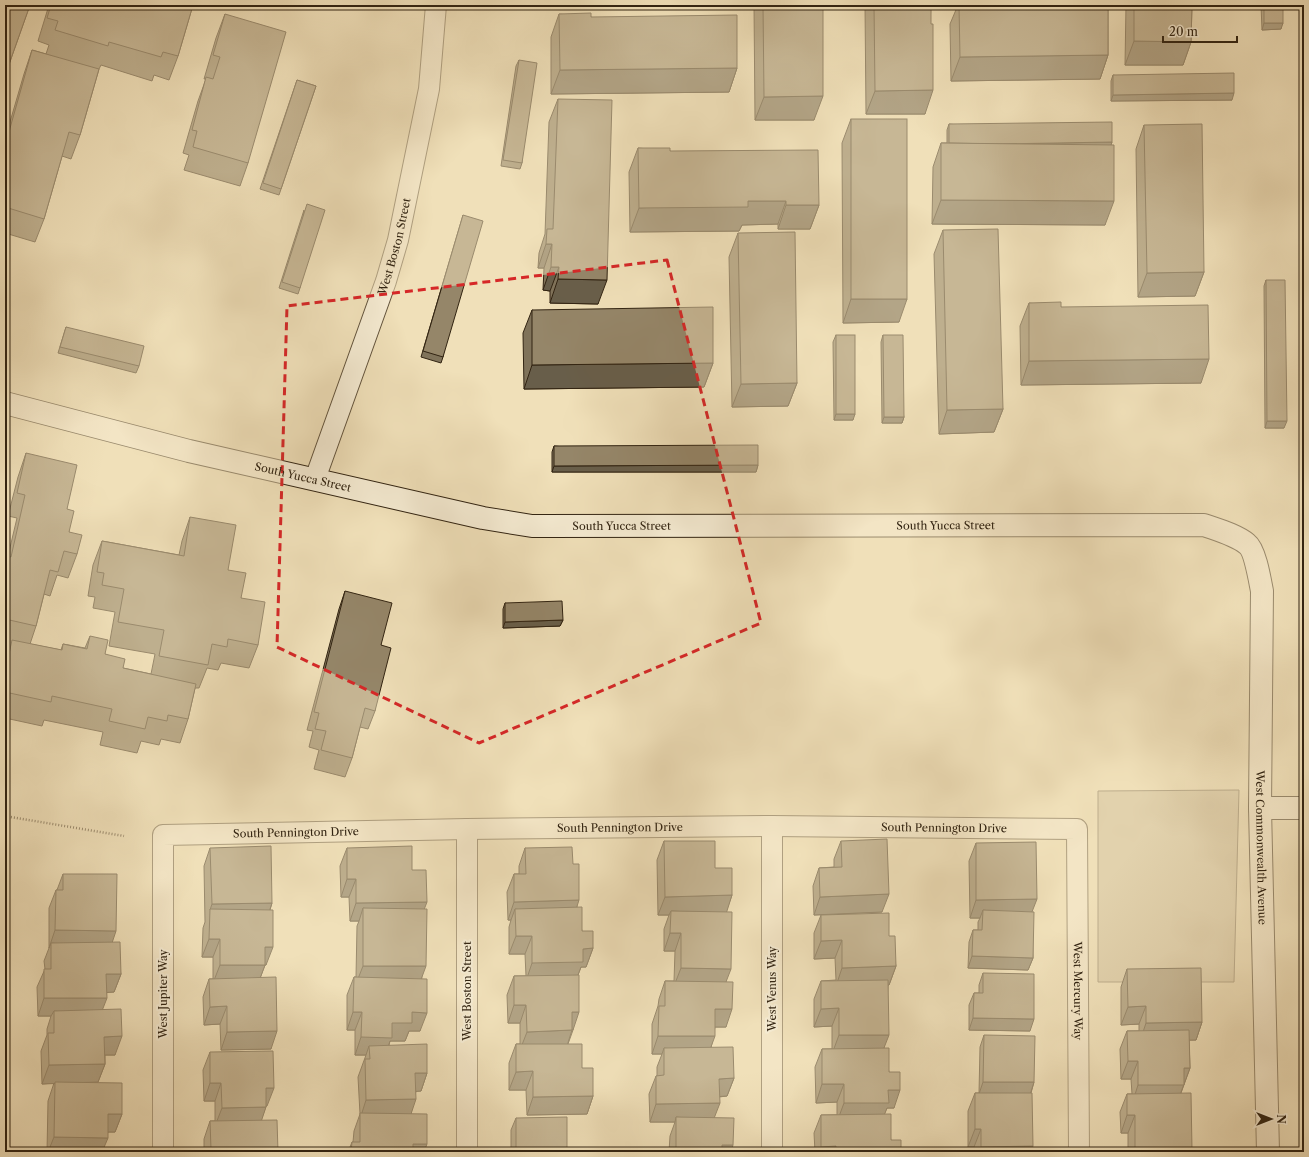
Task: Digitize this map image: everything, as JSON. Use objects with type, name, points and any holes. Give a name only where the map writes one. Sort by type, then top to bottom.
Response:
[{"type":"street","name":"West Boston Street","points":[[315,479],[386,281],[398,240],[429,89],[436,5]]},
{"type":"street","name":"South Yucca Street","points":[[5,403],[189,451],[483,518],[532,526],[1204,525],[1226,532],[1248,544]]},
{"type":"street","name":"West Commonwealth Avenue","points":[[1248,544],[1258,568],[1262,591],[1260,808],[1268,1152]]},
{"type":"street","points":[[1260,808],[1304,808]]},
{"type":"street","name":"South Pennington Drive","points":[[163,835],[467,829],[772,826],[1076,829]]},
{"type":"street","name":"West Venus Way","points":[[772,826],[772,1152]]},
{"type":"street","name":"West Boston Street","points":[[467,829],[467,1152]]},
{"type":"street","name":"West Mercury Way","points":[[1076,829],[1079,1152]]},
{"type":"street","name":"West Jupiter Way","points":[[163,835],[163,1152]]},
{"type":"path","points":[[5,816],[124,836]]},
{"type":"highlighted area","points":[[667,260],[761,623],[479,743],[277,647],[287,306]]},
{"type":"shaded area","points":[[1239,790],[1234,982],[1098,982],[1098,791]]},
{"type":"building","points":[[9,5],[30,5],[8,67],[5,66],[5,17]]},
{"type":"building","points":[[51,5],[193,5],[178,56],[163,52],[161,57],[109,42],[108,46],[55,30],[58,21],[47,18]]},
{"type":"building","points":[[763,5],[823,5],[823,96],[764,97]]},
{"type":"building","points":[[874,5],[931,5],[931,24],[933,24],[933,90],[875,91]]},
{"type":"building","points":[[959,5],[1108,5],[1108,55],[960,57]]},
{"type":"building","points":[[1134,5],[1192,5],[1191,42],[1134,41]]},
{"type":"building","points":[[1264,5],[1283,5],[1283,23],[1264,23]]},
{"type":"building","points":[[591,13],[591,17],[737,15],[737,68],[560,70],[559,14]]},
{"type":"building","points":[[225,14],[286,32],[248,163],[193,147],[197,131],[192,130],[206,77],[213,79],[220,57],[213,55]]},
{"type":"building","points":[[32,50],[99,69],[80,135],[69,132],[44,219],[5,207],[5,146]]},
{"type":"building","points":[[519,60],[537,63],[522,163],[503,160]]},
{"type":"building","points":[[1234,73],[1234,93],[1113,95],[1113,75]]},
{"type":"building","points":[[297,80],[316,86],[281,189],[263,183]]},
{"type":"building","points":[[558,99],[612,100],[607,280],[558,279],[559,267],[551,267],[552,244],[546,244],[547,229],[553,229]]},
{"type":"building","points":[[851,119],[907,119],[907,299],[851,299]]},
{"type":"building","points":[[1112,122],[1112,142],[999,144],[949,143],[949,124]]},
{"type":"building","points":[[1202,124],[1204,272],[1147,273],[1144,125]]},
{"type":"building","points":[[941,143],[1114,145],[1114,201],[941,200]]},
{"type":"building","points":[[638,148],[670,148],[670,151],[818,150],[819,205],[786,205],[786,201],[748,201],[748,207],[639,208]]},
{"type":"building","points":[[307,204],[325,210],[300,288],[282,282]]},
{"type":"building","points":[[463,215],[483,221],[443,357],[423,351]]},
{"type":"building","points":[[998,229],[1003,409],[947,410],[943,230]]},
{"type":"building","points":[[795,232],[797,383],[741,384],[738,233]]},
{"type":"building","points":[[1266,280],[1285,280],[1287,421],[1267,421]]},
{"type":"building","points":[[1061,302],[1061,307],[1208,305],[1209,359],[1029,361],[1029,303]]},
{"type":"building","points":[[713,307],[713,363],[532,365],[532,310]]},
{"type":"building","points":[[66,327],[144,346],[139,366],[60,347]]},
{"type":"building","points":[[836,335],[855,335],[855,414],[836,414]]},
{"type":"building","points":[[883,335],[903,335],[904,417],[884,417]]},
{"type":"building","points":[[758,445],[758,465],[554,466],[554,446]]},
{"type":"building","points":[[26,453],[77,465],[67,509],[74,511],[69,532],[82,535],[77,554],[64,551],[58,572],[50,570],[36,626],[5,619],[5,556],[11,557],[25,495],[17,493]]},
{"type":"building","points":[[190,517],[236,525],[228,570],[246,573],[241,598],[265,602],[258,645],[228,639],[227,647],[212,644],[208,665],[159,656],[164,630],[118,622],[124,589],[102,585],[104,573],[97,572],[102,541],[184,556]]},
{"type":"building","points":[[345,591],[392,603],[381,645],[391,648],[375,711],[365,708],[352,758],[321,750],[326,731],[315,729],[319,713],[314,712]]},
{"type":"building","points":[[562,601],[563,620],[505,622],[505,603]]},
{"type":"building","points":[[90,636],[108,640],[105,654],[125,659],[123,668],[196,684],[188,719],[168,715],[167,721],[148,717],[145,729],[109,721],[112,709],[52,696],[51,702],[5,692],[5,673],[12,640],[62,650],[63,644],[87,649]]},
{"type":"building","points":[[887,839],[889,894],[820,897],[819,868],[842,867],[841,841]]},
{"type":"building","points":[[664,841],[715,841],[715,868],[732,868],[732,895],[665,897]]},
{"type":"building","points":[[1036,842],[1037,899],[976,900],[976,843]]},
{"type":"building","points":[[271,846],[272,903],[212,904],[210,848]]},
{"type":"building","points":[[412,846],[412,870],[426,870],[427,902],[356,903],[356,879],[347,879],[347,848]]},
{"type":"building","points":[[572,847],[573,864],[579,864],[579,900],[514,902],[514,874],[526,874],[525,848]]},
{"type":"building","points":[[63,874],[117,874],[116,931],[55,930],[56,890],[63,890]]},
{"type":"building","points":[[582,907],[582,931],[593,931],[593,948],[583,949],[583,962],[532,963],[532,936],[516,936],[515,909]]},
{"type":"building","points":[[363,908],[427,909],[426,966],[363,966]]},
{"type":"building","points":[[210,909],[273,910],[273,947],[265,947],[265,965],[220,965],[220,939],[209,939]]},
{"type":"building","points":[[983,910],[1034,912],[1033,958],[972,956],[973,930],[982,930]]},
{"type":"building","points":[[671,911],[732,912],[731,969],[681,968],[681,933],[670,933]]},
{"type":"building","points":[[889,913],[889,936],[895,936],[896,966],[842,968],[842,940],[821,941],[821,915]]},
{"type":"building","points":[[120,942],[121,974],[106,974],[107,998],[44,998],[44,969],[51,969],[51,943]]},
{"type":"building","points":[[1201,968],[1202,1022],[1146,1023],[1146,1006],[1128,1007],[1127,969]]},
{"type":"building","points":[[983,973],[1034,974],[1034,1019],[973,1018],[974,993],[983,993]]},
{"type":"building","points":[[579,975],[579,1012],[572,1012],[572,1030],[527,1032],[526,1005],[514,1005],[514,976]]},
{"type":"building","points":[[276,977],[277,1031],[227,1032],[227,1006],[210,1007],[209,979]]},
{"type":"building","points":[[354,977],[427,979],[427,1013],[412,1012],[412,1023],[392,1023],[392,1038],[361,1037],[362,1012],[353,1012]]},
{"type":"building","points":[[888,980],[889,1035],[839,1035],[839,1008],[821,1009],[821,981]]},
{"type":"building","points":[[665,981],[733,982],[732,1009],[715,1009],[715,1036],[658,1036],[659,1006],[665,1006]]},
{"type":"building","points":[[121,1009],[122,1036],[104,1037],[105,1064],[49,1065],[48,1033],[54,1033],[54,1011]]},
{"type":"building","points":[[1189,1030],[1190,1068],[1184,1068],[1184,1085],[1138,1085],[1138,1061],[1128,1061],[1127,1031]]},
{"type":"building","points":[[984,1035],[1035,1036],[1034,1082],[983,1082]]},
{"type":"building","points":[[427,1044],[427,1073],[415,1073],[416,1099],[366,1100],[365,1059],[370,1059],[369,1046]]},
{"type":"building","points":[[516,1044],[582,1044],[582,1068],[593,1068],[593,1096],[533,1097],[533,1071],[516,1072]]},
{"type":"building","points":[[733,1047],[734,1078],[719,1079],[720,1103],[656,1104],[656,1076],[664,1075],[664,1048]]},
{"type":"building","points":[[889,1048],[889,1072],[900,1072],[900,1090],[888,1090],[889,1103],[844,1103],[844,1084],[822,1084],[822,1049]]},
{"type":"building","points":[[273,1051],[274,1088],[266,1088],[266,1107],[222,1108],[221,1083],[210,1083],[210,1052]]},
{"type":"building","points":[[55,1082],[122,1083],[122,1114],[108,1114],[108,1138],[54,1137]]},
{"type":"building","points":[[975,1093],[1032,1093],[1033,1146],[981,1147],[981,1129],[975,1129]]},
{"type":"building","points":[[1191,1093],[1192,1150],[1135,1152],[1135,1115],[1127,1115],[1127,1094]]},
{"type":"building","points":[[360,1113],[427,1114],[427,1144],[413,1144],[413,1152],[351,1152],[352,1142],[360,1142]]},
{"type":"building","points":[[891,1114],[891,1140],[901,1140],[901,1152],[836,1152],[836,1146],[821,1147],[821,1115]]},
{"type":"building","points":[[567,1117],[567,1152],[516,1152],[516,1118]]},
{"type":"building","points":[[676,1117],[734,1118],[733,1145],[722,1145],[722,1152],[676,1152]]},
{"type":"building","points":[[277,1120],[278,1152],[228,1152],[227,1148],[211,1149],[210,1121]]},
{"type":"building","points":[[60,1149],[121,1150],[121,1152],[60,1152]]}]
